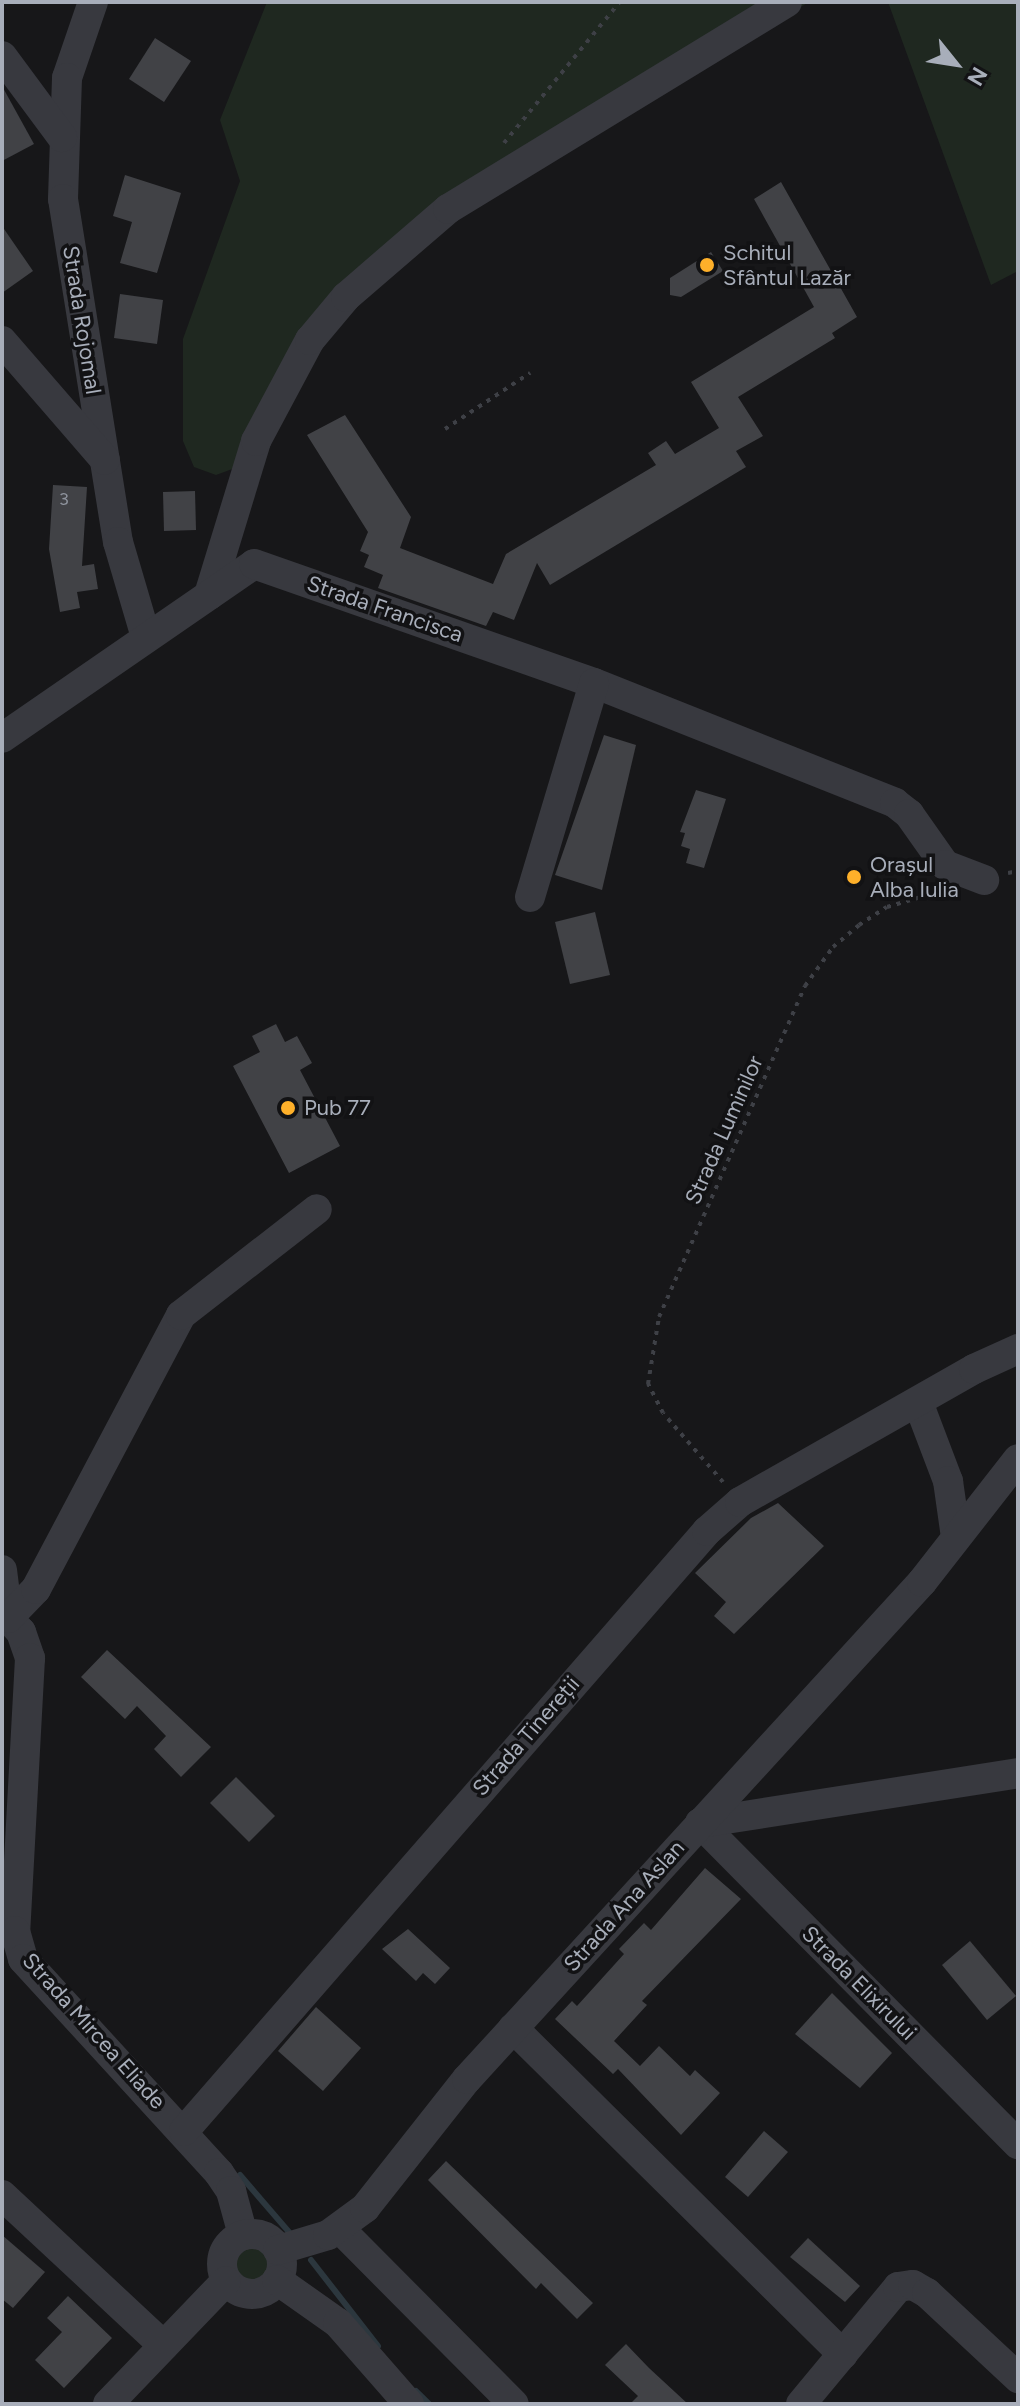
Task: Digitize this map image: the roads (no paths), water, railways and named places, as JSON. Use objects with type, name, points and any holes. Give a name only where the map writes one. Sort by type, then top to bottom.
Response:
[{"type":"street","name":"Strada Rojomal","points":[[93,2],[72,55],[62,137],[63,199],[118,542],[146,637]]},
{"type":"street","points":[[209,595],[256,441],[310,340],[346,297],[448,209],[787,2]]},
{"type":"street","points":[[2,56],[62,137]]},
{"type":"street","points":[[2,341],[105,460]]},
{"type":"street","name":"Strada Francisca","points":[[2,738],[254,564],[594,683]]},
{"type":"street","points":[[530,897],[594,683],[895,803],[909,814],[945,865],[984,880]]},
{"type":"street","points":[[5,1617],[36,1589],[181,1315],[317,1209]]},
{"type":"street","points":[[956,1537],[948,1481],[918,1402],[1018,1349]]},
{"type":"street","name":"Strada Tinereții","points":[[184,2131],[684,1553],[740,1502],[918,1402]]},
{"type":"street","name":"Strada Ana Aslan","points":[[278,2250],[339,2228],[365,2208],[513,2028],[922,1582],[1018,1459]]},
{"type":"street","name":"Strada Mircea Eliade","points":[[2,1570],[5,1617],[21,1632],[30,1658],[15,1931],[23,1959],[184,2131],[231,2191],[243,2235]]},
{"type":"street","points":[[700,1823],[1018,1773]]},
{"type":"street","name":"Strada Elixirului","points":[[700,1823],[1018,2144]]},
{"type":"street","points":[[513,2028],[843,2354]]},
{"type":"street","points":[[2,2195],[164,2346]]},
{"type":"street","points":[[339,2228],[514,2404]]},
{"type":"street","points":[[108,2404],[226,2281],[223,2253],[243,2235],[263,2236],[278,2250],[277,2280]]},
{"type":"street","points":[[226,2281],[252,2294],[277,2280]]},
{"type":"street","points":[[277,2280],[338,2323],[409,2404]]},
{"type":"street","points":[[801,2404],[898,2287],[913,2285],[927,2293],[1018,2378]]},
{"type":"waterway","points":[[240,2175],[289,2232]]},
{"type":"waterway","points":[[311,2260],[378,2346]]},
{"type":"waterway","points":[[416,2391],[429,2404]]},
{"type":"place","name":"Schitul Sfântul Lazăr","points":[[707,265]]},
{"type":"place","name":"Orașul Alba Iulia","points":[[854,877]]},
{"type":"place","name":"Pub 77","points":[[288,1108]]}]
